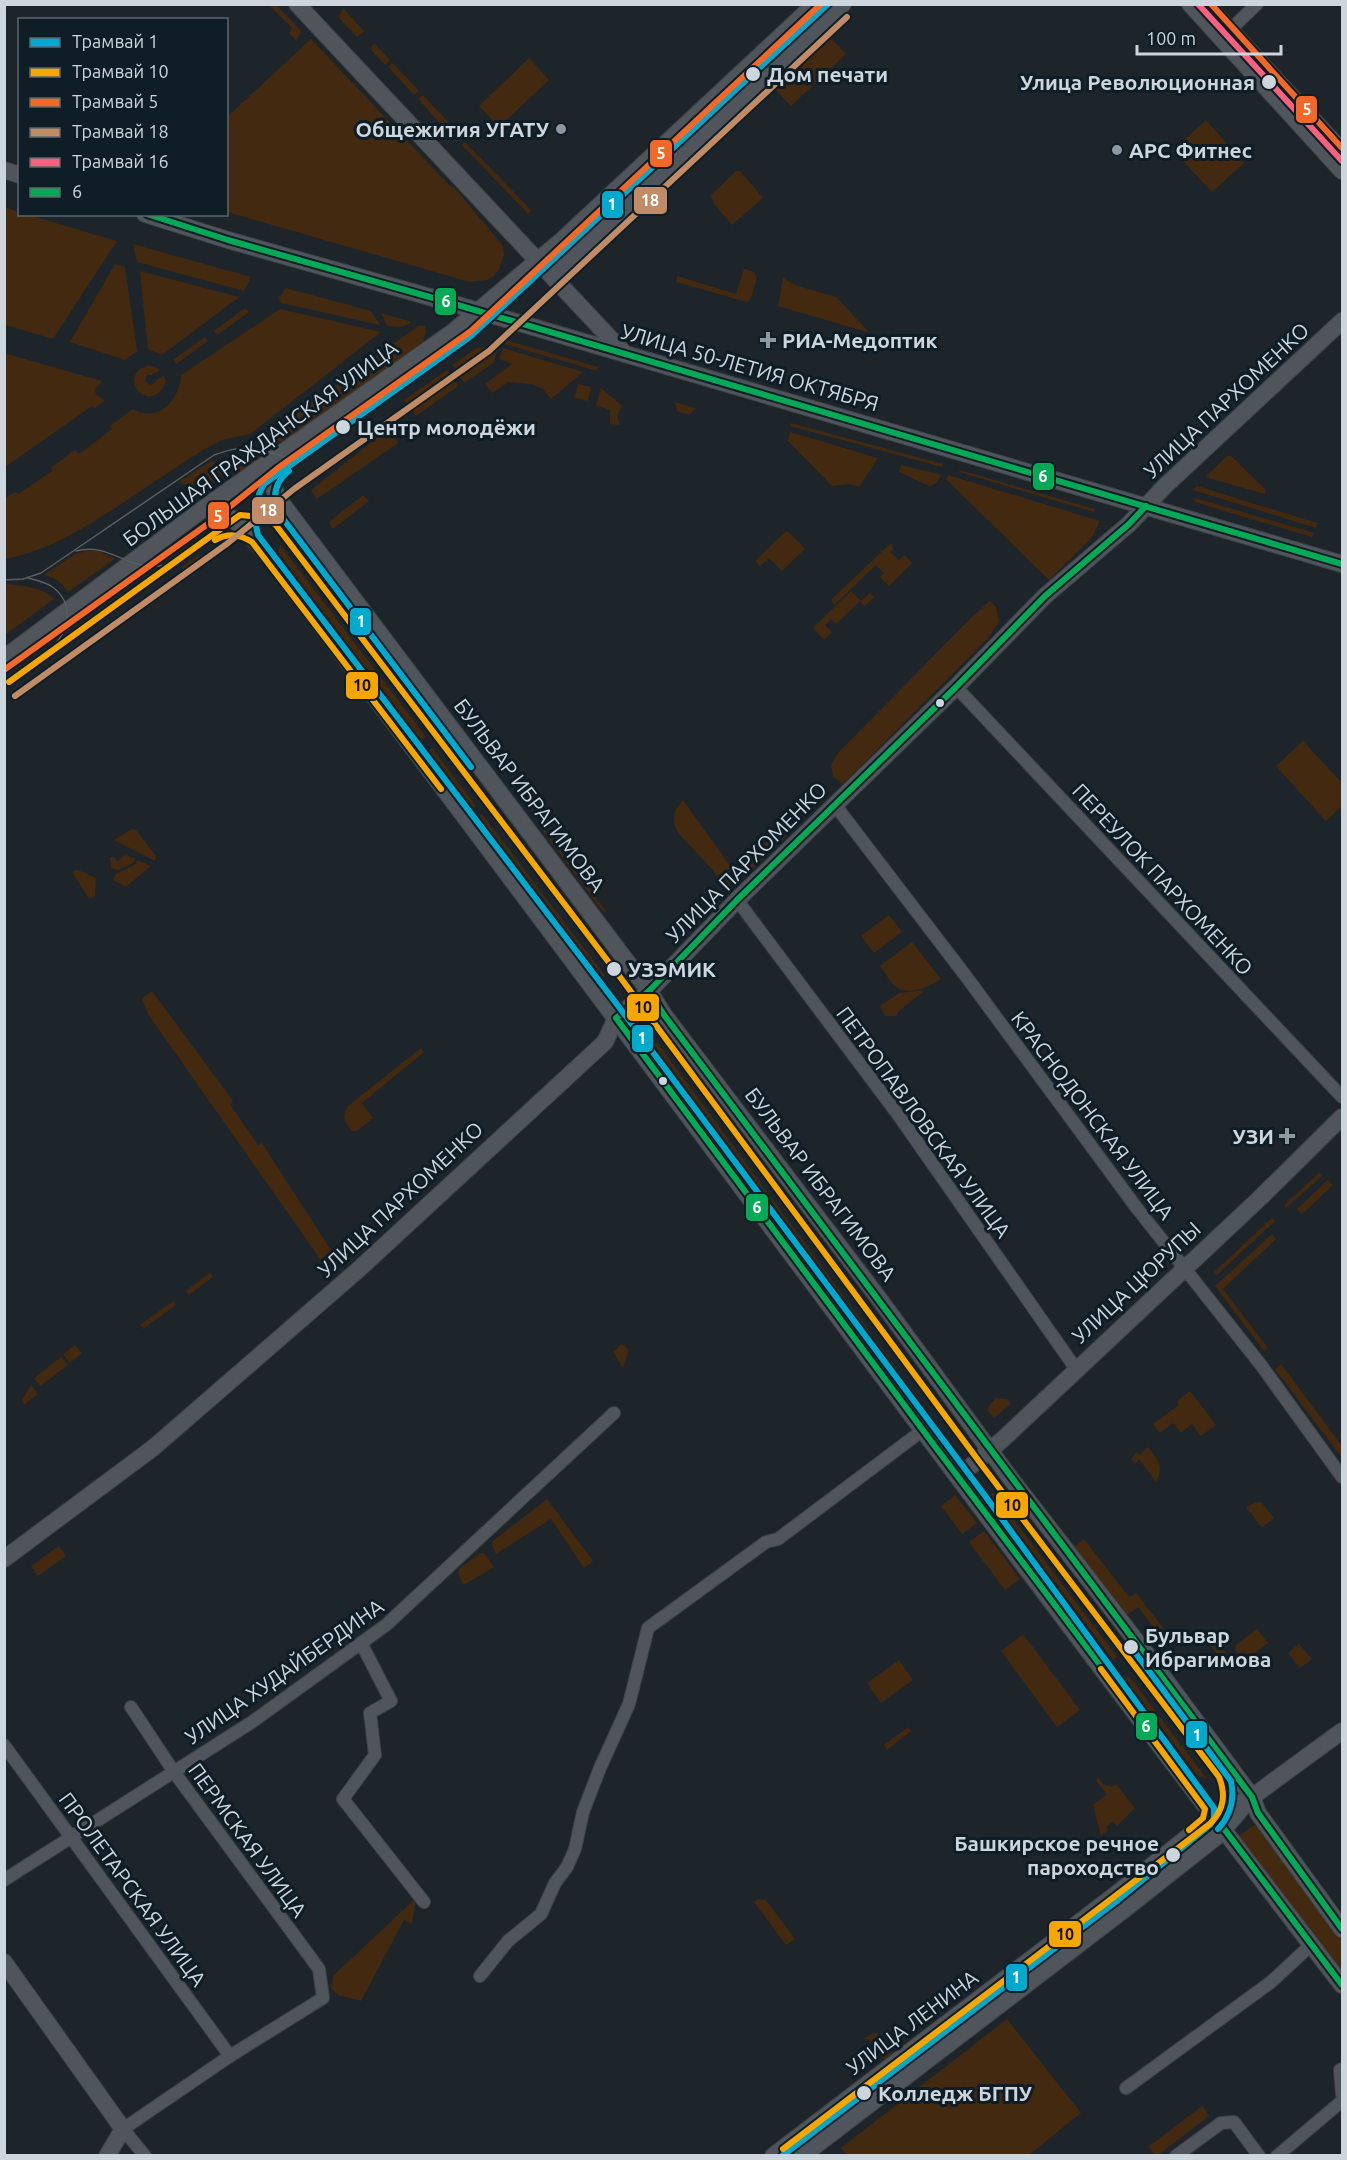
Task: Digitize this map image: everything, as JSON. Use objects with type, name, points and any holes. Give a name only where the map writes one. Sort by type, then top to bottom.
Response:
[{"type":"main road","points":[[297,4],[626,354]]},
{"type":"main road","name":"БОЛЬШАЯ ГРАЖДАНСКАЯ УЛИЦА","points":[[4,658],[212,503],[454,331],[561,241],[815,4]]},
{"type":"main road","points":[[554,275],[843,4]]},
{"type":"main road","points":[[1190,4],[1342,171]]},
{"type":"main road","points":[[1206,4],[1342,151]]},
{"type":"main road","name":"УЛИЦА 50-ЛЕТИЯ ОКТЯБРЯ","points":[[151,216],[1342,564]]},
{"type":"main road","name":"УЛИЦА ПАРХОМЕНКО","points":[[4,1559],[153,1448],[358,1270],[605,1042],[616,1018],[649,991],[737,900],[956,687],[1045,596],[1129,524],[1342,321]]},
{"type":"main road","name":"БУЛЬВАР ИБРАГИМОВА","points":[[259,469],[294,520],[649,991],[664,1015],[990,1450],[1144,1651],[1252,1797],[1258,1813],[1341,1923]]},
{"type":"main road","points":[[212,503],[244,528],[269,558],[616,1018],[922,1430],[1342,1985]]},
{"type":"main road","name":"УЛИЦА ЦЮРУПЫ","points":[[958,1477],[990,1450],[1185,1268],[1342,1117]]},
{"type":"main road","name":"УЛИЦА ЛЕНИНА","points":[[802,2156],[1125,1909],[1220,1823],[1342,1731]]},
{"type":"main road","name":"УЛИЦА ЛЕНИНА","points":[[772,2156],[1115,1895],[1220,1823]]},
{"type":"main road","points":[[1115,1895],[1125,1909]]},
{"type":"main road","points":[[1032,1958],[1043,1971]]},
{"type":"main road","points":[[4,1962],[123,2129],[107,2156]]},
{"type":"main road","points":[[991,1990],[1001,2003]]},
{"type":"main road","points":[[902,2058],[914,2071]]},
{"type":"street","points":[[1230,30],[1257,4]]},
{"type":"street","name":"ПЕРЕУЛОК ПАРХОМЕНКО","points":[[956,687],[1342,1096]]},
{"type":"street","name":"КРАСНОДОНСКАЯ УЛИЦА","points":[[835,805],[965,975],[1136,1207],[1261,1365],[1342,1477]]},
{"type":"street","name":"ПЕТРОПАВЛОВСКАЯ УЛИЦА","points":[[737,900],[899,1116],[1076,1369]]},
{"type":"street","name":"УЛИЦА ХУДАЙБЕРДИНА","points":[[4,1880],[252,1722],[386,1625],[614,1413]]},
{"type":"street","points":[[480,1976],[508,1941],[541,1914],[555,1883],[567,1867],[575,1849],[583,1812],[629,1704],[648,1628],[765,1542],[778,1539],[922,1430]]},
{"type":"street","points":[[362,1643],[391,1701],[369,1713],[375,1755],[343,1799],[424,1902]]},
{"type":"street","name":"ПЕРМСКАЯ УЛИЦА","points":[[131,1707],[174,1772],[319,1969],[323,1998],[230,2056]]},
{"type":"street","name":"ПРОЛЕТАРСКАЯ УЛИЦА","points":[[4,1745],[230,2056]]},
{"type":"street","points":[[1126,2088],[1271,1982],[1311,1945]]},
{"type":"street","points":[[145,2156],[123,2129],[230,2056]]},
{"type":"street","points":[[1342,2069],[1342,2094]]},
{"type":"street","points":[[1277,2156],[1342,2101]]},
{"type":"street","points":[[1176,2156],[1221,2123],[1234,2122],[1259,2156]]},
{"type":"shaded area","points":[[269,5],[276,5],[301,31],[297,41],[289,33],[292,28]]},
{"type":"shaded area","points":[[343,8],[364,31],[357,37],[338,17]]},
{"type":"shaded area","points":[[829,36],[846,54],[791,106],[774,88]]},
{"type":"shaded area","points":[[311,39],[452,188],[454,187],[503,246],[504,255],[499,270],[487,280],[470,282],[228,212],[228,116]]},
{"type":"shaded area","points":[[374,43],[390,60],[385,65],[370,49]]},
{"type":"shaded area","points":[[529,58],[549,80],[499,127],[479,106]]},
{"type":"shaded area","points":[[393,63],[419,91],[414,95],[388,67]]},
{"type":"shaded area","points":[[423,95],[462,137],[457,142],[418,99]]},
{"type":"shaded area","points":[[1206,120],[1244,163],[1212,192],[1173,150]]},
{"type":"shaded area","points":[[465,142],[531,210],[528,214],[462,145]]},
{"type":"shaded area","points":[[736,171],[740,171],[763,198],[732,225],[714,204],[711,195]]},
{"type":"shaded area","points":[[5,207],[18,212],[18,216],[32,216],[117,241],[53,339],[5,325]]},
{"type":"shaded area","points":[[133,244],[251,277],[244,291],[137,262]]},
{"type":"shaded area","points":[[115,264],[125,267],[137,351],[125,360],[70,342]]},
{"type":"shaded area","points":[[744,269],[754,272],[757,278],[751,298],[747,302],[676,282],[677,276],[736,294]]},
{"type":"shaded area","points":[[140,271],[239,297],[162,355],[148,349]]},
{"type":"shaded area","points":[[783,278],[795,285],[836,297],[870,333],[778,306]]},
{"type":"shaded area","points":[[286,288],[371,311],[380,325],[281,303],[279,298]]},
{"type":"shaded area","points":[[245,308],[249,312],[217,335],[214,331]]},
{"type":"shaded area","points":[[280,309],[381,332],[250,434],[222,440],[203,450],[66,538],[5,559],[5,498],[15,492],[18,494],[52,471],[51,468],[74,450],[79,454],[112,429],[110,426],[133,409],[142,413],[151,413],[166,407],[177,393],[181,375]]},
{"type":"shaded area","points":[[381,313],[411,323],[401,327],[387,326]]},
{"type":"shaded area","points":[[418,326],[425,326],[423,342],[286,441],[261,439]]},
{"type":"shaded area","points":[[205,337],[208,341],[176,364],[173,360]]},
{"type":"shaded area","points":[[506,340],[598,367],[597,371],[505,344]]},
{"type":"shaded area","points":[[478,347],[498,349],[493,363],[464,383],[452,365]]},
{"type":"shaded area","points":[[503,348],[583,372],[551,399],[543,389],[531,384],[509,382],[492,393],[485,384],[512,364],[499,359]]},
{"type":"shaded area","points":[[4,353],[102,381],[95,390],[96,395],[105,400],[95,408],[92,406],[5,467]]},
{"type":"shaded area","points":[[147,366],[154,366],[160,370],[147,375],[145,381],[150,385],[164,375],[166,381],[160,392],[152,396],[145,396],[135,385],[134,378],[138,371]]},
{"type":"shaded area","points":[[447,370],[458,386],[416,416],[404,400]]},
{"type":"shaded area","points":[[578,384],[591,387],[588,401],[575,398]]},
{"type":"shaded area","points":[[601,388],[622,406],[617,415],[620,425],[610,424],[610,410],[596,405]]},
{"type":"shaded area","points":[[675,402],[696,408],[689,415],[677,411]]},
{"type":"shaded area","points":[[398,417],[404,424],[394,434],[398,443],[317,499],[311,490],[382,434],[386,423]]},
{"type":"shaded area","points":[[791,423],[943,464],[942,467],[790,426]]},
{"type":"shaded area","points":[[790,432],[878,458],[859,487],[850,484],[832,486],[788,441]]},
{"type":"shaded area","points":[[252,451],[268,454],[240,474],[232,465]]},
{"type":"shaded area","points":[[1227,456],[1231,456],[1266,490],[1265,494],[1208,478],[1207,475]]},
{"type":"shaded area","points":[[213,460],[223,474],[200,490],[179,482]]},
{"type":"shaded area","points":[[901,465],[941,475],[937,482],[929,486],[899,472]]},
{"type":"shaded area","points":[[960,470],[1095,509],[1094,512],[959,472]]},
{"type":"shaded area","points":[[948,475],[1100,521],[1092,537],[1049,580],[946,479]]},
{"type":"shaded area","points":[[1197,486],[1317,523],[1316,528],[1193,490]]},
{"type":"shaded area","points":[[363,495],[369,501],[333,529],[330,521]]},
{"type":"shaded area","points":[[1195,498],[1314,533],[1312,537],[1194,502]]},
{"type":"shaded area","points":[[786,531],[805,549],[782,571],[769,558],[760,566],[755,561]]},
{"type":"shaded area","points":[[285,539],[294,539],[468,772],[464,776]]},
{"type":"shaded area","points":[[891,543],[893,549],[890,552],[899,560],[905,555],[912,563],[889,586],[880,577],[884,573],[876,565],[834,605],[831,600]]},
{"type":"shaded area","points":[[280,545],[426,737],[421,740],[278,553]]},
{"type":"shaded area","points":[[100,551],[115,559],[68,592],[58,580],[44,575],[75,554]]},
{"type":"shaded area","points":[[199,555],[203,560],[187,573],[182,567]]},
{"type":"shaded area","points":[[5,584],[44,591],[54,599],[5,635]]},
{"type":"shaded area","points":[[851,591],[861,601],[870,593],[874,597],[865,606],[860,601],[836,624],[831,619],[825,625],[832,632],[824,640],[813,628]]},
{"type":"shaded area","points":[[990,601],[996,607],[999,622],[988,638],[843,784],[833,776],[831,765],[838,753]]},
{"type":"shaded area","points":[[1303,741],[1342,783],[1342,806],[1326,821],[1276,766]]},
{"type":"shaded area","points":[[432,748],[476,806],[472,809],[429,750]]},
{"type":"shaded area","points":[[473,778],[613,966],[612,974],[469,781]]},
{"type":"shaded area","points":[[683,800],[738,877],[727,888],[677,830],[674,816]]},
{"type":"shaded area","points":[[482,814],[606,977],[600,976],[478,816]]},
{"type":"shaded area","points":[[788,820],[795,827],[752,870],[745,863]]},
{"type":"shaded area","points":[[541,824],[608,914],[601,909],[540,827]]},
{"type":"shaded area","points":[[132,829],[136,830],[156,856],[155,861],[114,840]]},
{"type":"shaded area","points":[[125,855],[135,858],[133,863],[118,870],[111,868],[110,857],[118,861]]},
{"type":"shaded area","points":[[137,860],[151,866],[126,887],[113,880],[116,874],[136,864]]},
{"type":"shaded area","points":[[78,870],[96,878],[95,896],[89,899],[72,872]]},
{"type":"shaded area","points":[[889,915],[902,932],[874,953],[861,936]]},
{"type":"shaded area","points":[[912,942],[941,979],[925,988],[906,991],[893,984],[880,966]]},
{"type":"shaded area","points":[[925,990],[896,1016],[885,1016],[880,1006],[899,993]]},
{"type":"shaded area","points":[[152,991],[233,1101],[230,1104],[258,1145],[262,1143],[334,1255],[323,1263],[148,1014],[142,998]]},
{"type":"shaded area","points":[[660,1038],[668,1041],[796,1210],[792,1213]]},
{"type":"shaded area","points":[[656,1041],[938,1424],[934,1425],[653,1048]]},
{"type":"shaded area","points":[[421,1048],[424,1052],[362,1103],[373,1118],[357,1131],[352,1131],[345,1119],[348,1106]]},
{"type":"shaded area","points":[[1319,1173],[1322,1176],[1286,1208],[1284,1205]]},
{"type":"shaded area","points":[[1328,1180],[1333,1185],[1302,1214],[1297,1209]]},
{"type":"shaded area","points":[[803,1218],[877,1318],[872,1322],[799,1221]]},
{"type":"shaded area","points":[[1272,1218],[1275,1221],[1217,1275],[1214,1272]]},
{"type":"shaded area","points":[[1272,1234],[1276,1239],[1223,1289],[1268,1348],[1264,1351],[1215,1286]]},
{"type":"shaded area","points":[[210,1273],[213,1277],[189,1295],[186,1291]]},
{"type":"shaded area","points":[[173,1301],[176,1305],[143,1329],[140,1325]]},
{"type":"shaded area","points":[[888,1334],[947,1413],[946,1420],[884,1337]]},
{"type":"shaded area","points":[[622,1344],[629,1350],[623,1368],[613,1352]]},
{"type":"shaded area","points":[[75,1345],[82,1353],[70,1363],[63,1354]]},
{"type":"shaded area","points":[[61,1357],[68,1365],[40,1386],[34,1378]]},
{"type":"shaded area","points":[[1281,1364],[1342,1446],[1342,1458],[1275,1369]]},
{"type":"shaded area","points":[[31,1385],[38,1394],[24,1405],[22,1400]]},
{"type":"shaded area","points":[[1190,1391],[1216,1425],[1201,1436],[1192,1424],[1181,1433],[1173,1423],[1160,1433],[1153,1424],[1179,1405],[1177,1401]]},
{"type":"shaded area","points":[[996,1398],[1007,1399],[1011,1404],[994,1418],[988,1411]]},
{"type":"shaded area","points":[[1148,1447],[1160,1467],[1156,1482],[1139,1459],[1136,1463],[1131,1460],[1136,1452],[1140,1455]]},
{"type":"shaded area","points":[[1002,1484],[1131,1656],[1127,1659],[998,1487]]},
{"type":"shaded area","points":[[993,1492],[1117,1657],[1113,1660],[989,1495]]},
{"type":"shaded area","points":[[955,1495],[977,1523],[962,1534],[941,1506]]},
{"type":"shaded area","points":[[547,1499],[593,1561],[584,1568],[551,1519],[496,1554],[492,1545],[493,1541]]},
{"type":"shaded area","points":[[1256,1502],[1262,1503],[1274,1518],[1262,1528],[1246,1507]]},
{"type":"shaded area","points":[[984,1531],[1020,1579],[1005,1590],[969,1542]]},
{"type":"shaded area","points":[[1084,1539],[1129,1597],[1136,1593],[1167,1633],[1161,1637],[1138,1607],[1125,1616],[1073,1548]]},
{"type":"shaded area","points":[[59,1546],[66,1556],[38,1576],[31,1566]]},
{"type":"shaded area","points":[[480,1553],[484,1553],[494,1567],[464,1585],[458,1574],[459,1569]]},
{"type":"shaded area","points":[[1257,1629],[1268,1643],[1244,1662],[1235,1650],[1236,1645]]},
{"type":"shaded area","points":[[1204,1631],[1210,1631],[1226,1653],[1222,1660],[1204,1638]]},
{"type":"shaded area","points":[[1023,1634],[1080,1710],[1057,1727],[1001,1651]]},
{"type":"shaded area","points":[[1299,1644],[1312,1659],[1300,1668],[1288,1653]]},
{"type":"shaded area","points":[[899,1660],[913,1680],[881,1703],[867,1683]]},
{"type":"shaded area","points":[[1141,1669],[1214,1766],[1215,1775],[1137,1672]]},
{"type":"shaded area","points":[[1129,1676],[1207,1779],[1198,1776],[1125,1679]]},
{"type":"shaded area","points":[[908,1727],[911,1731],[887,1750],[884,1745]]},
{"type":"shaded area","points":[[1098,1777],[1103,1784],[1112,1787],[1116,1784],[1135,1808],[1117,1826],[1113,1821],[1101,1836],[1093,1805],[1107,1794],[1096,1781]]},
{"type":"shaded area","points":[[1257,1823],[1342,1934],[1342,1974],[1237,1837]]},
{"type":"shaded area","points":[[416,1898],[412,1924],[404,1920],[361,2001],[338,1995],[331,1988],[333,1976]]},
{"type":"shaded area","points":[[758,1899],[766,1900],[795,1939],[786,1945],[754,1902]]},
{"type":"shaded area","points":[[1007,2019],[1081,2113],[1029,2155],[847,2155],[841,2148]]},
{"type":"shaded area","points":[[877,2033],[893,2053],[884,2060],[868,2039],[864,2039]]},
{"type":"shaded area","points":[[1202,2106],[1209,2116],[1155,2155],[1148,2147]]},
{"type":"tram line","name":"5","points":[[4,670],[212,521],[278,468],[471,331],[821,4]]},
{"type":"tram line","name":"1","points":[[782,2156],[1118,1900],[1210,1825],[1214,1818],[1214,1808],[983,1493],[616,1003],[258,535],[255,515],[258,496],[264,484],[471,336],[828,4]]},
{"type":"tram line","name":"16","points":[[1198,4],[1342,161]]},
{"type":"tram line","name":"5","points":[[1211,4],[1342,148]]},
{"type":"tram line","name":"18","points":[[15,696],[228,543],[294,489],[489,351],[847,17]]},
{"type":"tram line","points":[[4,580],[23,579],[41,573],[214,455],[246,448],[297,458],[311,455]]},
{"type":"tram line","name":"1","points":[[289,471],[284,475],[276,490],[275,500],[278,512],[471,767]]},
{"type":"tram line","name":"10","points":[[9,682],[240,515],[261,517],[275,524],[623,981],[978,1460],[1219,1777],[1223,1790],[1222,1802],[1219,1812],[1211,1823],[783,2149]]},
{"type":"tram line","name":"10","points":[[215,540],[234,535],[252,542],[441,789]]},
{"type":"tram line","points":[[76,551],[100,550],[143,566],[168,564]]},
{"type":"tram line","points":[[28,578],[51,586],[63,598],[67,621],[57,642]]},
{"type":"tram line","name":"1","points":[[1131,1647],[1231,1781],[1231,1807],[1218,1829]]},
{"type":"tram line","name":"10","points":[[1101,1669],[1205,1809],[1203,1818],[1189,1830]]},
{"type":"transit line","name":"6","points":[[153,216],[228,240],[1342,564]]},
{"type":"transit line","name":"6","points":[[1146,506],[1129,524],[1045,596],[956,687],[737,900],[649,991],[616,1018],[937,1449],[1342,1985]]},
{"type":"transit line","name":"6","points":[[649,991],[664,1015],[1252,1797],[1258,1813],[1342,1929]]},
{"type":"place","name":"Дом печати","points":[[753,74]]},
{"type":"place","name":"Улица Революционная","points":[[1269,82]]},
{"type":"place","name":"Общежития УГАТУ","points":[[561,129]]},
{"type":"place","name":"АРС Фитнес","points":[[1117,150]]},
{"type":"place","name":"РИА-Медоптик","points":[[768,340]]},
{"type":"place","name":"Центр молодёжи","points":[[343,427]]},
{"type":"place","name":"УЗЭМИК","points":[[614,969]]},
{"type":"place","name":"УЗИ","points":[[1287,1136]]},
{"type":"place","name":"Бульвар Ибрагимова","points":[[1131,1647]]},
{"type":"place","name":"Башкирское речное пароходство","points":[[1173,1855]]},
{"type":"place","name":"Колледж БГПУ","points":[[864,2093]]}]
